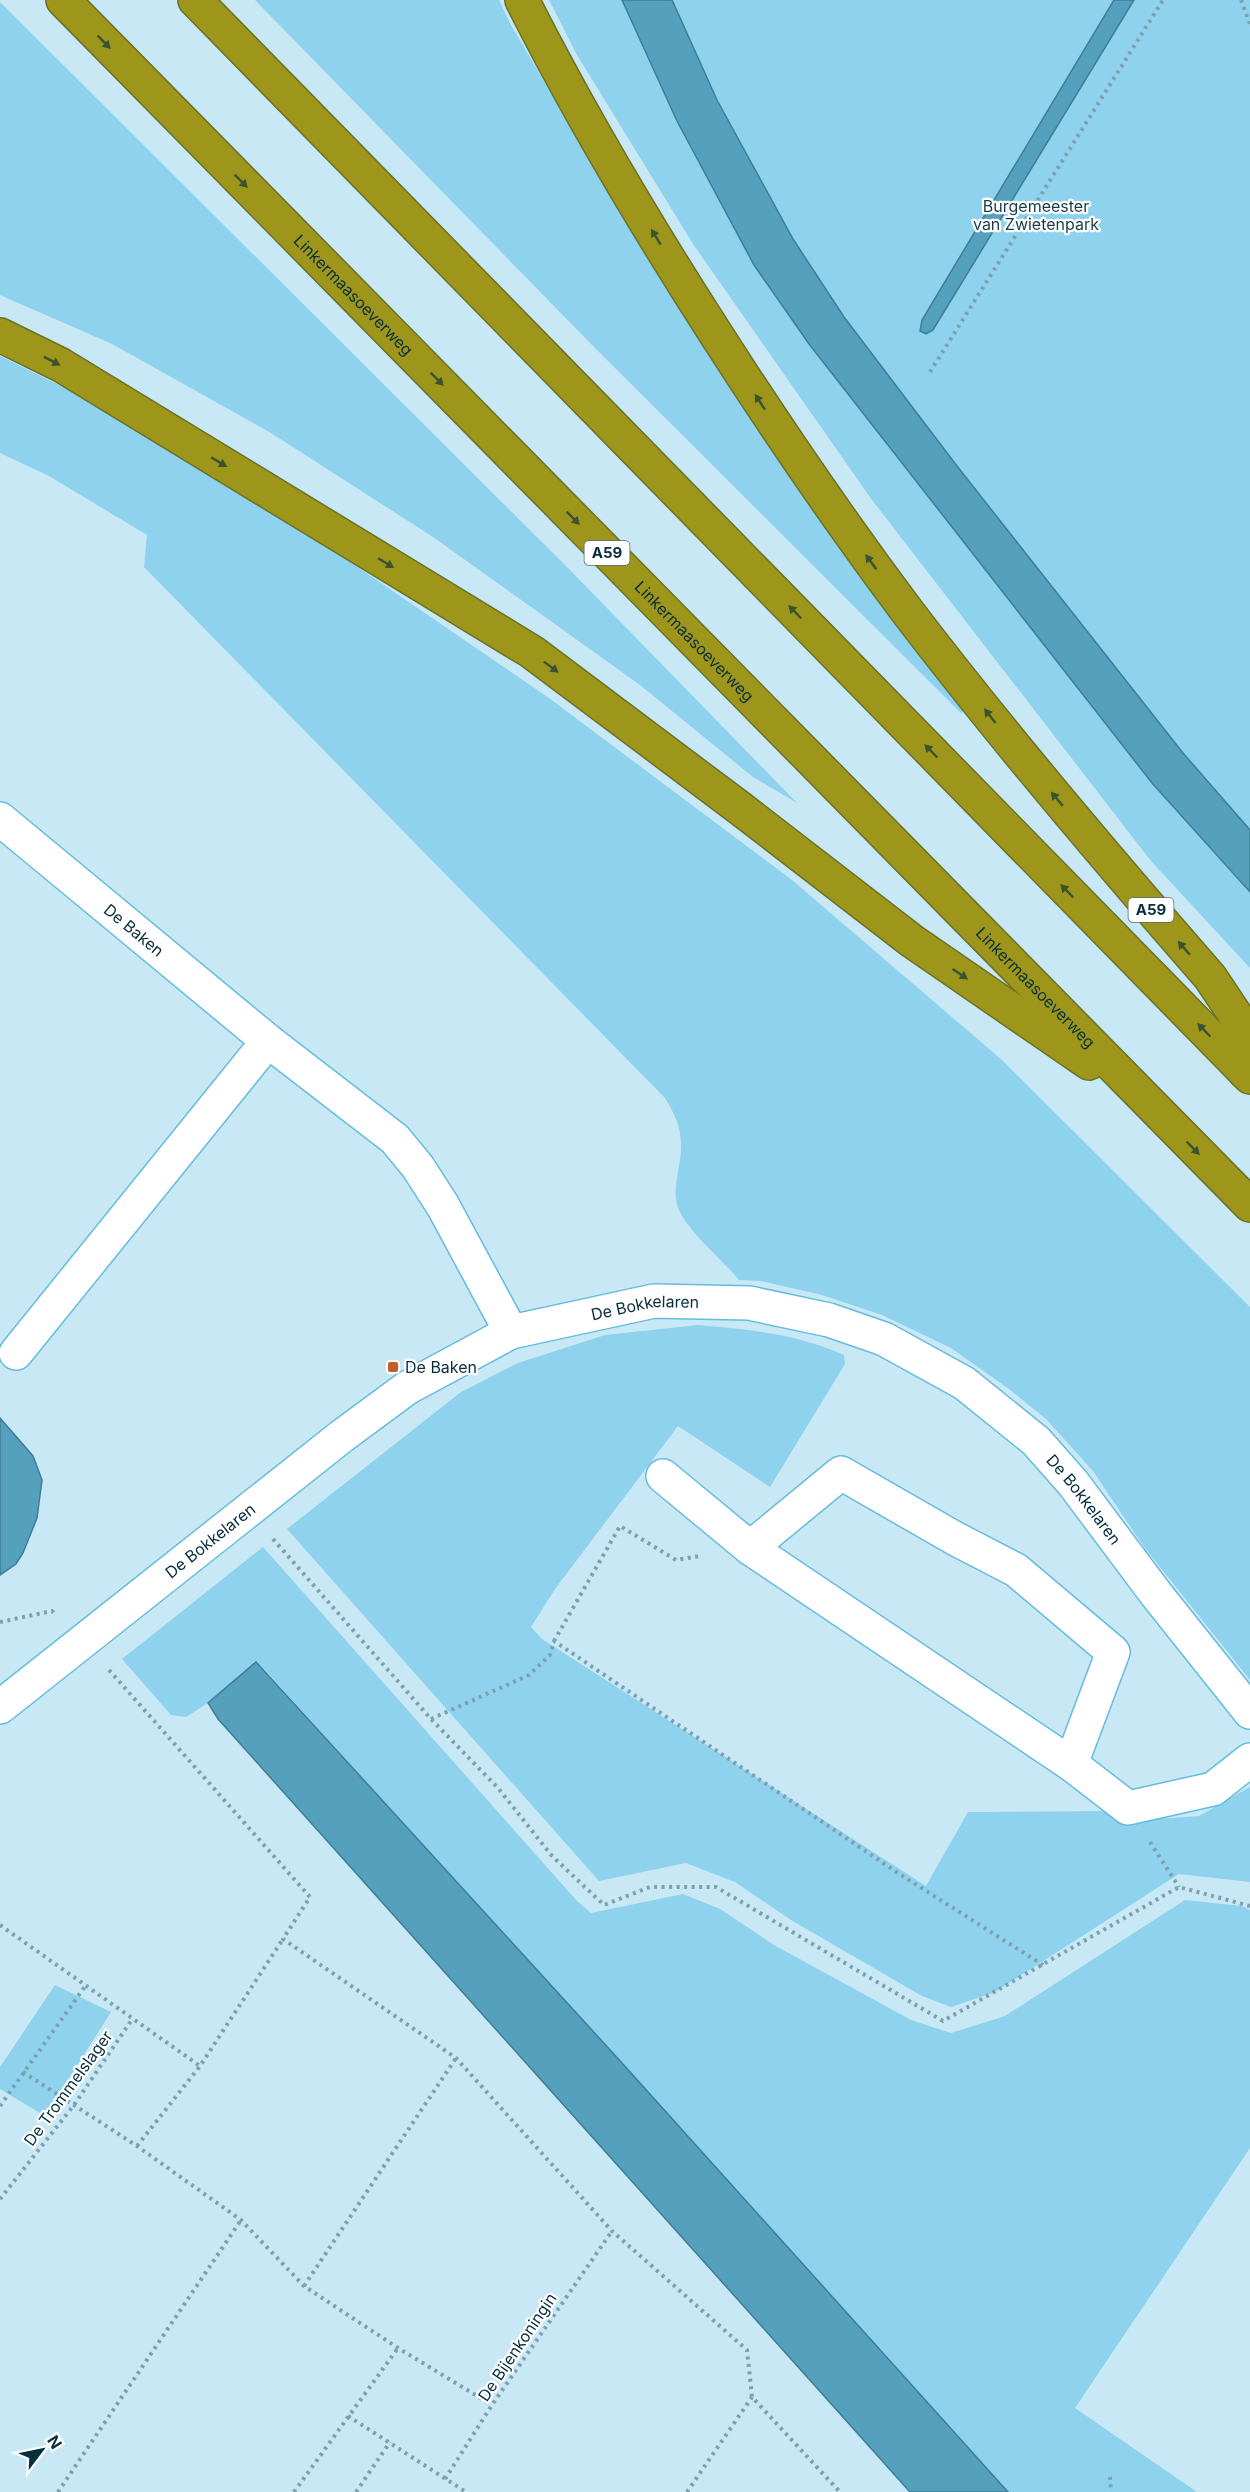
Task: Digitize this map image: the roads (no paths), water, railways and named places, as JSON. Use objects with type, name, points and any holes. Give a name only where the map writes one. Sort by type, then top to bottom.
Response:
[{"type":"highway","name":"Linkermaasoeverweg","points":[[63,0],[1250,1205]]},
{"type":"highway","name":"A59","points":[[195,0],[1247,1075]]},
{"type":"highway","name":"A59","points":[[522,0],[594,133],[666,255],[787,445],[907,610],[1019,753],[1210,977],[1236,1016],[1247,1075]]},
{"type":"highway","name":"A59","points":[[0,335],[60,365],[532,652],[912,941],[1152,1106]]},
{"type":"street","name":"De Baken","points":[[0,819],[268,1041],[395,1139],[412,1160],[442,1206],[512,1332]]},
{"type":"street","points":[[16,1353],[268,1041]]},
{"type":"street","name":"De Bokkelaren","points":[[0,1707],[406,1388],[512,1332],[654,1301],[749,1303],[829,1320],[884,1339],[964,1383],[1036,1440],[1074,1484],[1156,1594],[1250,1712]]},
{"type":"street","points":[[750,1548],[841,1473],[956,1539],[1016,1570],[1113,1652],[1071,1764]]},
{"type":"street","points":[[663,1476],[750,1548],[1071,1764],[1128,1808],[1213,1789],[1250,1760]]},
{"type":"place","name":"De Baken","points":[[393,1367]]},
{"type":"park label","name":"Burgemeester van Zwietenpark","points":[[1036,215]]}]
